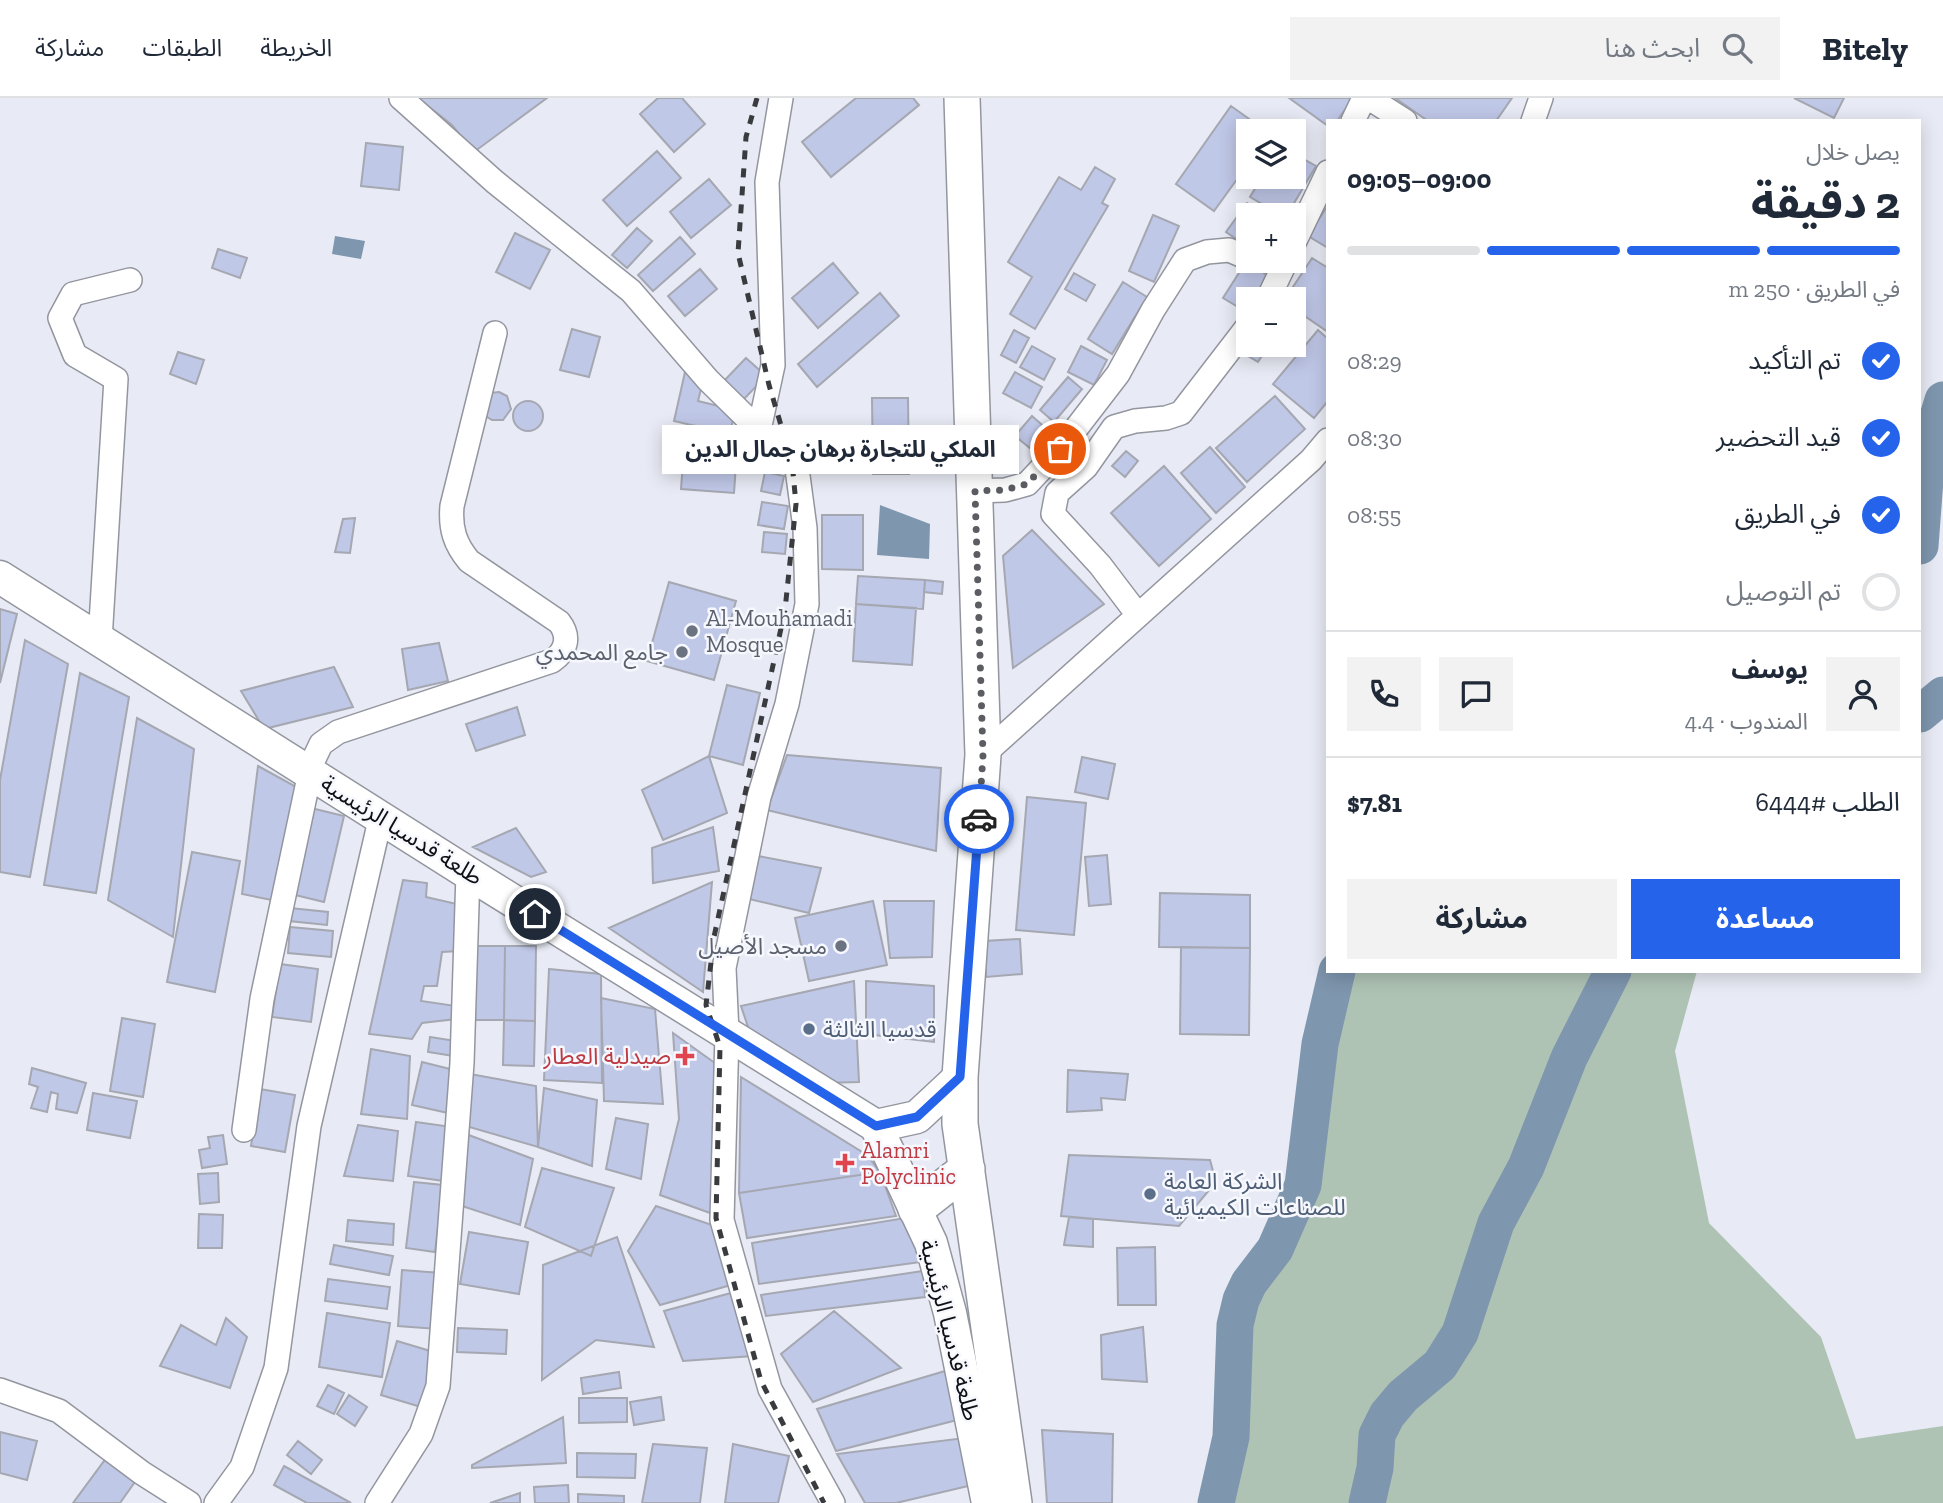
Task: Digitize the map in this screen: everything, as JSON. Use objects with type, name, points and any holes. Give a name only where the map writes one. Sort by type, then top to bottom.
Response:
[{"type":"main road","points":[[962,98],[983,755],[960,1077],[960,1124],[1014,1503]]},
{"type":"main road","name":"طلعة قدسيا الرئيسية","points":[[0,577],[468,873],[876,1126],[931,1243],[950,1313],[988,1503]]},
{"type":"main road","points":[[876,1126],[917,1117],[960,1077]]},
{"type":"main road","points":[[916,1209],[967,1170]]},
{"type":"street","points":[[401,98],[495,182],[631,291],[708,380],[759,430],[796,461],[805,527],[807,604],[787,704],[759,797],[724,968],[727,1033],[722,1220],[770,1389],[833,1503]]},
{"type":"street","points":[[759,430],[773,365],[767,182],[781,98]]},
{"type":"street","points":[[1354,119],[1364,98]]},
{"type":"street","points":[[1369,98],[1402,119]]},
{"type":"street","points":[[1534,119],[1541,98]]},
{"type":"street","points":[[1306,218],[1326,176]]},
{"type":"street","points":[[975,491],[1005,490],[1027,484],[1060,449],[1118,374],[1153,310],[1185,260],[1207,251],[1229,250],[1236,253]]},
{"type":"street","points":[[100,640],[116,379],[75,355],[60,318],[73,294],[130,280]]},
{"type":"street","points":[[243,1130],[262,999],[315,753],[321,744],[338,732],[552,661],[565,647],[566,633],[559,622],[469,561],[459,550],[453,536],[452,506],[495,332]]},
{"type":"street","points":[[1138,615],[1100,565],[1053,514],[1057,493],[1086,467],[1114,427],[1181,413],[1236,342]]},
{"type":"street","points":[[983,755],[1311,460],[1326,442]]},
{"type":"street","points":[[216,1503],[243,1466],[276,1368],[309,1126],[381,816]]},
{"type":"street","points":[[377,1503],[421,1434],[439,1386],[462,1063],[468,873]]},
{"type":"street","points":[[3,1393],[59,1411],[142,1473],[189,1503]]},
{"type":"green space","points":[[1336,973],[1617,973],[1592,1017],[1546,1124],[1622,973],[1696,973],[1675,1051],[1709,1223],[1821,1337],[1856,1439],[1943,1426],[1943,1503],[1216,1503],[1231,1437],[1241,1300],[1275,1249],[1303,1185],[1323,1029]]},
{"type":"water","points":[[335,236],[365,241],[361,259],[332,254]]},
{"type":"water","points":[[880,505],[930,524],[929,559],[877,555]]},
{"type":"building","points":[[418,98],[547,98],[474,152],[452,125]]},
{"type":"building","points":[[658,98],[682,98],[705,124],[674,152],[640,114]]},
{"type":"building","points":[[856,98],[913,98],[919,105],[831,177],[802,142]]},
{"type":"building","points":[[1289,98],[1353,98],[1338,119],[1326,119],[1326,125]]},
{"type":"building","points":[[1395,98],[1512,98],[1497,119],[1425,119]]},
{"type":"building","points":[[1794,98],[1844,98],[1834,118]]},
{"type":"building","points":[[1231,106],[1249,119],[1236,119],[1236,181],[1214,211],[1176,184]]},
{"type":"building","points":[[366,143],[403,147],[399,190],[361,186]]},
{"type":"building","points":[[657,151],[681,178],[627,226],[603,200]]},
{"type":"building","points":[[1306,160],[1316,166],[1306,183]]},
{"type":"building","points":[[1095,167],[1115,179],[1102,203],[1108,206],[1035,329],[1010,314],[1032,277],[1008,262],[1059,177],[1081,190]]},
{"type":"building","points":[[709,179],[731,205],[691,238],[670,212]]},
{"type":"building","points":[[1255,189],[1302,189],[1294,203],[1260,203],[1250,197]]},
{"type":"building","points":[[1326,208],[1326,247],[1308,236]]},
{"type":"building","points":[[1153,215],[1179,226],[1154,282],[1129,271]]},
{"type":"building","points":[[1236,218],[1236,239],[1226,232]]},
{"type":"building","points":[[637,228],[652,241],[627,268],[612,255]]},
{"type":"building","points":[[515,233],[550,250],[530,289],[496,272]]},
{"type":"building","points":[[680,237],[695,254],[653,291],[638,275]]},
{"type":"building","points":[[218,249],[247,258],[240,278],[212,268]]},
{"type":"building","points":[[1312,258],[1326,267],[1326,331],[1306,317],[1306,287],[1293,287],[1302,273],[1306,273],[1306,267]]},
{"type":"building","points":[[833,263],[858,293],[818,328],[792,298]]},
{"type":"building","points":[[700,269],[717,289],[685,316],[668,296]]},
{"type":"building","points":[[1074,273],[1095,285],[1086,301],[1065,289]]},
{"type":"building","points":[[1239,273],[1263,273],[1273,279],[1268,287],[1236,287],[1236,306],[1223,298]]},
{"type":"building","points":[[1123,282],[1147,297],[1112,354],[1088,339]]},
{"type":"building","points":[[880,293],[899,316],[817,387],[798,364]]},
{"type":"building","points":[[572,329],[600,337],[589,377],[560,370]]},
{"type":"building","points":[[1014,330],[1029,338],[1016,363],[1001,355]]},
{"type":"building","points":[[1318,330],[1326,337],[1326,403],[1314,418],[1273,384],[1296,357],[1306,357],[1306,344]]},
{"type":"building","points":[[1032,346],[1055,359],[1044,380],[1020,367]]},
{"type":"building","points":[[1081,346],[1107,360],[1094,385],[1068,372]]},
{"type":"building","points":[[178,352],[204,360],[196,384],[170,374]]},
{"type":"building","points":[[746,358],[766,376],[742,401],[722,383]]},
{"type":"building","points":[[685,372],[704,377],[698,401],[735,410],[730,434],[674,421]]},
{"type":"building","points":[[1015,372],[1042,387],[1031,408],[1003,393]]},
{"type":"building","points":[[1068,377],[1082,389],[1054,422],[1040,410]]},
{"type":"building","points":[[499,392],[507,396],[511,409],[503,420],[492,420],[484,415],[490,393]]},
{"type":"building","points":[[1275,396],[1305,429],[1247,482],[1216,448]]},
{"type":"building","points":[[872,398],[908,398],[909,474],[873,474]]},
{"type":"building","points":[[528,401],[538,406],[543,416],[538,426],[528,431],[518,426],[513,416],[518,406]]},
{"type":"building","points":[[1032,416],[1048,430],[1031,449],[1015,436]]},
{"type":"building","points":[[685,433],[738,436],[734,493],[681,489]]},
{"type":"building","points":[[1210,447],[1245,487],[1216,513],[1181,473]]},
{"type":"building","points":[[1126,451],[1138,461],[1125,477],[1112,466]]},
{"type":"building","points":[[1164,466],[1211,519],[1159,566],[1111,513]]},
{"type":"building","points":[[765,472],[784,476],[780,495],[761,491]]},
{"type":"building","points":[[762,502],[788,506],[784,529],[758,525]]},
{"type":"building","points":[[822,515],[863,515],[863,570],[822,569]]},
{"type":"building","points":[[355,518],[350,553],[335,552],[343,519]]},
{"type":"building","points":[[1032,530],[1104,604],[1013,668],[1003,556]]},
{"type":"building","points":[[764,532],[787,534],[785,554],[762,552]]},
{"type":"building","points":[[858,576],[925,580],[923,609],[856,604]]},
{"type":"building","points":[[925,580],[943,582],[942,594],[924,592]]},
{"type":"building","name":"Al-Mouhamadi Mosque","points":[[669,582],[736,601],[714,680],[647,661]]},
{"type":"building","points":[[856,604],[916,608],[912,665],[853,661]]},
{"type":"building","points":[[0,609],[17,614],[0,683]]},
{"type":"building","points":[[25,640],[68,664],[30,877],[0,872],[0,780]]},
{"type":"building","points":[[439,643],[448,681],[408,690],[402,649]]},
{"type":"building","points":[[334,667],[353,707],[264,729],[241,691]]},
{"type":"building","points":[[80,673],[129,697],[96,893],[44,885]]},
{"type":"building","points":[[727,685],[760,693],[743,765],[709,756]]},
{"type":"building","points":[[517,707],[525,735],[476,751],[466,724]]},
{"type":"building","points":[[137,718],[194,749],[173,937],[108,900]]},
{"type":"building","points":[[787,755],[941,768],[936,851],[767,810]]},
{"type":"building","points":[[709,756],[727,813],[663,840],[642,790]]},
{"type":"building","points":[[1082,757],[1115,764],[1108,799],[1075,792]]},
{"type":"building","points":[[258,766],[300,789],[277,901],[242,894]]},
{"type":"building","points":[[1027,797],[1086,803],[1074,935],[1016,930]]},
{"type":"building","points":[[311,808],[344,816],[324,902],[291,894]]},
{"type":"building","points":[[713,827],[719,871],[653,883],[652,848]]},
{"type":"building","points":[[516,828],[546,872],[531,877],[473,847]]},
{"type":"building","points":[[192,852],[240,861],[215,992],[167,982]]},
{"type":"building","points":[[1107,855],[1111,904],[1089,906],[1085,857]]},
{"type":"building","points":[[758,856],[821,868],[809,913],[749,899]]},
{"type":"building","points":[[403,880],[427,883],[426,897],[461,905],[459,951],[442,952],[437,986],[424,986],[421,1001],[456,1006],[456,1019],[422,1023],[412,1039],[369,1034]]},
{"type":"building","points":[[712,882],[703,992],[609,928]]},
{"type":"building","points":[[1160,893],[1250,895],[1250,948],[1159,947]]},
{"type":"building","points":[[873,901],[887,965],[809,981],[795,918]]},
{"type":"building","points":[[884,901],[934,901],[932,957],[890,958]]},
{"type":"building","points":[[290,908],[328,912],[327,925],[289,921]]},
{"type":"building","points":[[290,927],[333,931],[331,957],[288,953]]},
{"type":"building","points":[[1020,939],[1022,974],[986,977],[984,941]]},
{"type":"building","points":[[470,946],[505,946],[504,1020],[470,1020]]},
{"type":"building","points":[[505,946],[536,946],[535,1021],[504,1020]]},
{"type":"building","points":[[1181,947],[1250,948],[1249,1035],[1180,1034]]},
{"type":"building","points":[[280,964],[318,969],[311,1022],[272,1017]]},
{"type":"building","points":[[549,969],[601,974],[602,1083],[544,1080]]},
{"type":"building","points":[[854,981],[859,1082],[822,1083],[751,1036],[741,1006]]},
{"type":"building","points":[[866,981],[934,986],[934,1042],[866,1034]]},
{"type":"building","points":[[601,998],[655,1009],[663,1104],[604,1101]]},
{"type":"building","points":[[122,1018],[155,1024],[143,1097],[110,1091]]},
{"type":"building","points":[[504,1020],[535,1021],[534,1066],[503,1065]]},
{"type":"building","points":[[673,1033],[719,1066],[713,1214],[660,1195],[679,1119]]},
{"type":"building","points":[[430,1037],[456,1041],[454,1056],[428,1052]]},
{"type":"building","points":[[371,1049],[410,1056],[407,1119],[361,1114]]},
{"type":"building","points":[[422,1062],[458,1071],[448,1113],[412,1105]]},
{"type":"building","points":[[32,1068],[86,1083],[77,1113],[56,1109],[58,1094],[51,1092],[47,1112],[31,1108],[38,1087],[29,1084]]},
{"type":"building","points":[[1068,1070],[1128,1074],[1125,1100],[1101,1098],[1102,1110],[1067,1112]]},
{"type":"building","points":[[470,1074],[536,1086],[538,1147],[466,1126]]},
{"type":"building","points":[[741,1077],[867,1155],[880,1172],[739,1193]]},
{"type":"building","points":[[544,1088],[597,1100],[592,1166],[538,1147]]},
{"type":"building","points":[[260,1089],[295,1095],[285,1152],[251,1146]]},
{"type":"building","points":[[93,1093],[137,1101],[130,1138],[87,1130]]},
{"type":"building","points":[[616,1118],[648,1124],[641,1179],[606,1169]]},
{"type":"building","points":[[416,1122],[452,1127],[444,1181],[408,1176]]},
{"type":"building","points":[[358,1125],[398,1131],[393,1181],[344,1176]]},
{"type":"building","points":[[466,1134],[533,1159],[520,1225],[459,1205]]},
{"type":"building","points":[[223,1135],[227,1164],[202,1168],[199,1150],[210,1148],[208,1137]]},
{"type":"building","points":[[1069,1155],[1210,1160],[1216,1182],[1179,1226],[1061,1216]]},
{"type":"building","points":[[542,1168],[614,1188],[591,1256],[525,1227]]},
{"type":"building","points":[[880,1172],[896,1216],[747,1238],[739,1193]]},
{"type":"building","points":[[218,1173],[219,1202],[200,1204],[198,1174]]},
{"type":"building","points":[[414,1182],[443,1185],[435,1252],[406,1248]]},
{"type":"building","points":[[656,1206],[712,1225],[731,1285],[660,1305],[628,1251]]},
{"type":"building","points":[[199,1214],[223,1215],[222,1248],[198,1248]]},
{"type":"building","points":[[1069,1217],[1093,1219],[1093,1247],[1064,1245]]},
{"type":"building","points":[[905,1218],[921,1262],[759,1284],[752,1243]]},
{"type":"building","points":[[348,1220],[394,1224],[393,1245],[346,1241]]},
{"type":"building","points":[[469,1232],[528,1242],[519,1294],[460,1284]]},
{"type":"building","points":[[617,1237],[654,1347],[596,1340],[542,1380],[543,1265]]},
{"type":"building","points":[[334,1245],[393,1256],[389,1275],[330,1264]]},
{"type":"building","points":[[1155,1247],[1156,1305],[1118,1305],[1117,1248]]},
{"type":"building","points":[[402,1270],[441,1273],[437,1329],[398,1326]]},
{"type":"building","points":[[923,1271],[925,1297],[766,1316],[761,1295]]},
{"type":"building","points":[[328,1279],[390,1287],[387,1309],[325,1301]]},
{"type":"building","points":[[731,1293],[753,1356],[683,1361],[664,1311]]},
{"type":"building","points":[[834,1311],[901,1368],[813,1402],[781,1354]]},
{"type":"building","points":[[327,1313],[390,1323],[382,1377],[319,1367]]},
{"type":"building","points":[[226,1318],[247,1337],[230,1388],[160,1366],[181,1325],[216,1345]]},
{"type":"building","points":[[1143,1327],[1147,1382],[1102,1379],[1101,1335]]},
{"type":"building","points":[[458,1328],[507,1330],[506,1354],[457,1352]]},
{"type":"building","points":[[397,1341],[437,1353],[421,1407],[381,1395]]},
{"type":"building","points":[[945,1371],[961,1419],[836,1451],[817,1409]]},
{"type":"building","points":[[619,1372],[621,1388],[583,1394],[581,1378]]},
{"type":"building","points":[[328,1385],[344,1393],[334,1414],[317,1406]]},
{"type":"building","points":[[349,1395],[367,1407],[355,1426],[337,1414]]},
{"type":"building","points":[[661,1397],[664,1420],[634,1425],[630,1402]]},
{"type":"building","points":[[579,1398],[627,1398],[627,1422],[579,1423]]},
{"type":"building","points":[[563,1417],[566,1463],[472,1468],[472,1465]]},
{"type":"building","points":[[1042,1430],[1113,1434],[1112,1503],[1047,1503]]},
{"type":"building","points":[[0,1432],[37,1441],[27,1480],[0,1473]]},
{"type":"building","points":[[972,1437],[981,1483],[896,1503],[865,1503],[837,1454]]},
{"type":"building","points":[[298,1441],[322,1460],[311,1474],[287,1455]]},
{"type":"building","points":[[653,1444],[707,1448],[700,1503],[642,1503]]},
{"type":"building","points":[[733,1444],[789,1456],[778,1503],[725,1503]]},
{"type":"building","points":[[577,1453],[636,1454],[635,1478],[577,1477]]},
{"type":"building","points":[[107,1457],[137,1479],[120,1503],[73,1503]]},
{"type":"building","points":[[284,1466],[351,1503],[307,1503],[274,1485]]},
{"type":"building","points":[[568,1485],[569,1503],[535,1503],[534,1487]]},
{"type":"building","points":[[520,1493],[520,1503],[490,1503]]},
{"type":"building","points":[[578,1494],[624,1496],[624,1503],[578,1503]]},
{"type":"waterway","points":[[1921,533],[1927,453],[1943,400]]},
{"type":"waterway","points":[[1921,713],[1943,695]]},
{"type":"waterway","points":[[1216,1503],[1231,1437],[1235,1325],[1241,1300],[1249,1283],[1275,1249],[1303,1185],[1320,1044],[1337,973]]},
{"type":"waterway","points":[[1367,1503],[1375,1468],[1377,1435],[1387,1415],[1403,1396],[1440,1365],[1460,1333],[1496,1223],[1526,1167],[1569,1058],[1612,973]]},
{"type":"railway","points":[[757,98],[746,137],[738,253],[769,385],[792,462],[796,504],[785,610],[714,937],[706,1005],[720,1047],[716,1218],[761,1381],[824,1503]]},
{"type":"way so far","points":[[979,819],[983,755],[975,491],[1005,490],[1027,484],[1060,449]]},
{"type":"place","name":"الملكي للتجارة برهان جمال الدين","points":[[1060,449]]},
{"type":"place","name":"Al-Mouhamadi Mosque","points":[[692,631]]},
{"type":"place","name":"جامع المحمدي","points":[[682,652]]},
{"type":"place","name":"مسجد الأصيل","points":[[841,946]]},
{"type":"place","name":"قدسيا الثالثة","points":[[809,1029]]},
{"type":"place","name":"صيدلية العطار","points":[[685,1056]]},
{"type":"place","name":"Alamri Polyclinic","points":[[845,1163]]},
{"type":"place","name":"الشركة العامة للصناعات الكيميائية","points":[[1150,1194]]},
{"type":"route","points":[[535,914],[876,1126],[917,1117],[960,1077],[979,819]]}]
